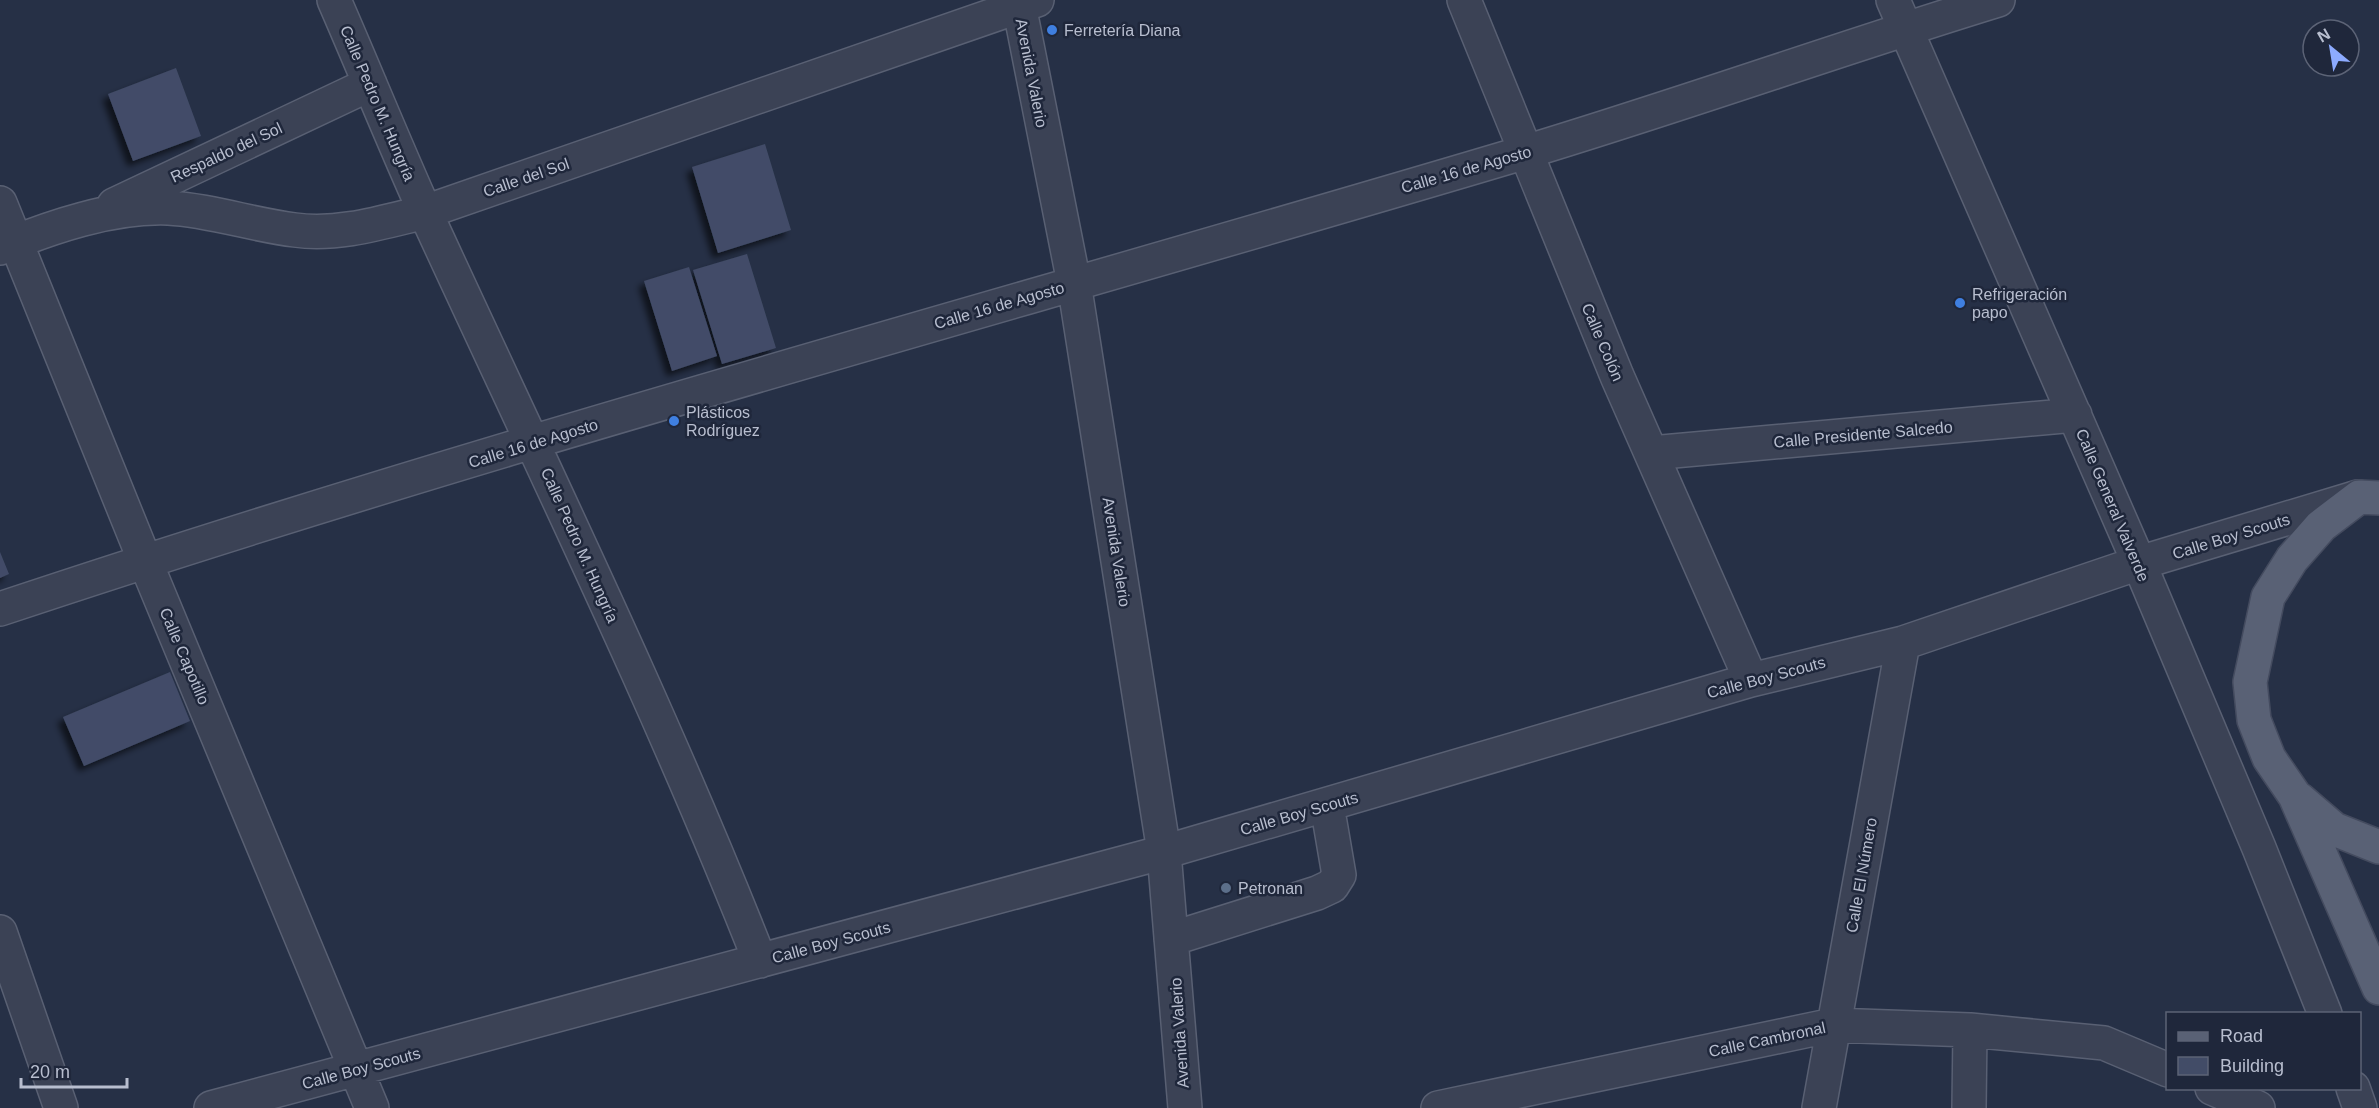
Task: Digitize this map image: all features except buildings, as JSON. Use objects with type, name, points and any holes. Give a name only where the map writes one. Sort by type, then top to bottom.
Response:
[{"type":"main road","points":[[2372,495],[2321,526],[2292,559],[2268,597],[2250,682],[2254,720],[2269,758],[2295,796],[2379,988]]},
{"type":"main road","points":[[2295,796],[2334,829],[2379,847]]},
{"type":"street","name":"Calle Pedro M. Hungría","points":[[334,0],[425,212],[534,442],[717,853],[760,961]]},
{"type":"street","name":"Calle Colón","points":[[1464,0],[1651,453],[1750,680]]},
{"type":"street","name":"Calle 16 de Agosto","points":[[0,609],[145,561],[534,442],[1525,152],[1899,14],[1998,0]]},
{"type":"street","name":"Calle del Sol","points":[[8,245],[82,220],[134,210],[169,208],[297,231],[353,230],[425,212],[1025,2]]},
{"type":"street","name":"Avenida Valerio","points":[[1025,2],[1074,283],[1164,852],[1185,1108]]},
{"type":"street","name":"Calle General Valverde","points":[[1899,14],[2139,563],[2259,848],[2324,1012]]},
{"type":"street","name":"Respaldo del Sol","points":[[82,220],[370,84]]},
{"type":"street","name":"Calle Capotillo","points":[[0,203],[8,245],[145,561],[358,1069],[372,1108]]},
{"type":"street","name":"Calle Presidente Salcedo","points":[[1651,453],[2074,415]]},
{"type":"street","name":"Calle Boy Scouts","points":[[211,1108],[1164,852],[1750,680],[1903,643],[2139,563],[2372,495]]},
{"type":"street","name":"Calle El Número","points":[[1820,1108],[1903,643]]},
{"type":"street","points":[[1172,939],[1317,893],[1332,885],[1339,875],[1327,805]]},
{"type":"street","points":[[0,932],[61,1108]]},
{"type":"street","name":"Calle Cambronal","points":[[1438,1108],[1833,1025],[1970,1030],[2104,1043],[2166,1069]]},
{"type":"street","points":[[1969,1108],[1970,1030]]},
{"type":"street","points":[[2214,1090],[2258,1108]]},
{"type":"street","points":[[2353,1090],[2360,1108]]},
{"type":"place","name":"Ferretería Diana","points":[[1052,30]]},
{"type":"place","name":"Refrigeración papo","points":[[1960,303]]},
{"type":"place","name":"Plásticos Rodríguez","points":[[674,421]]},
{"type":"place","name":"Petronan","points":[[1226,888]]}]
